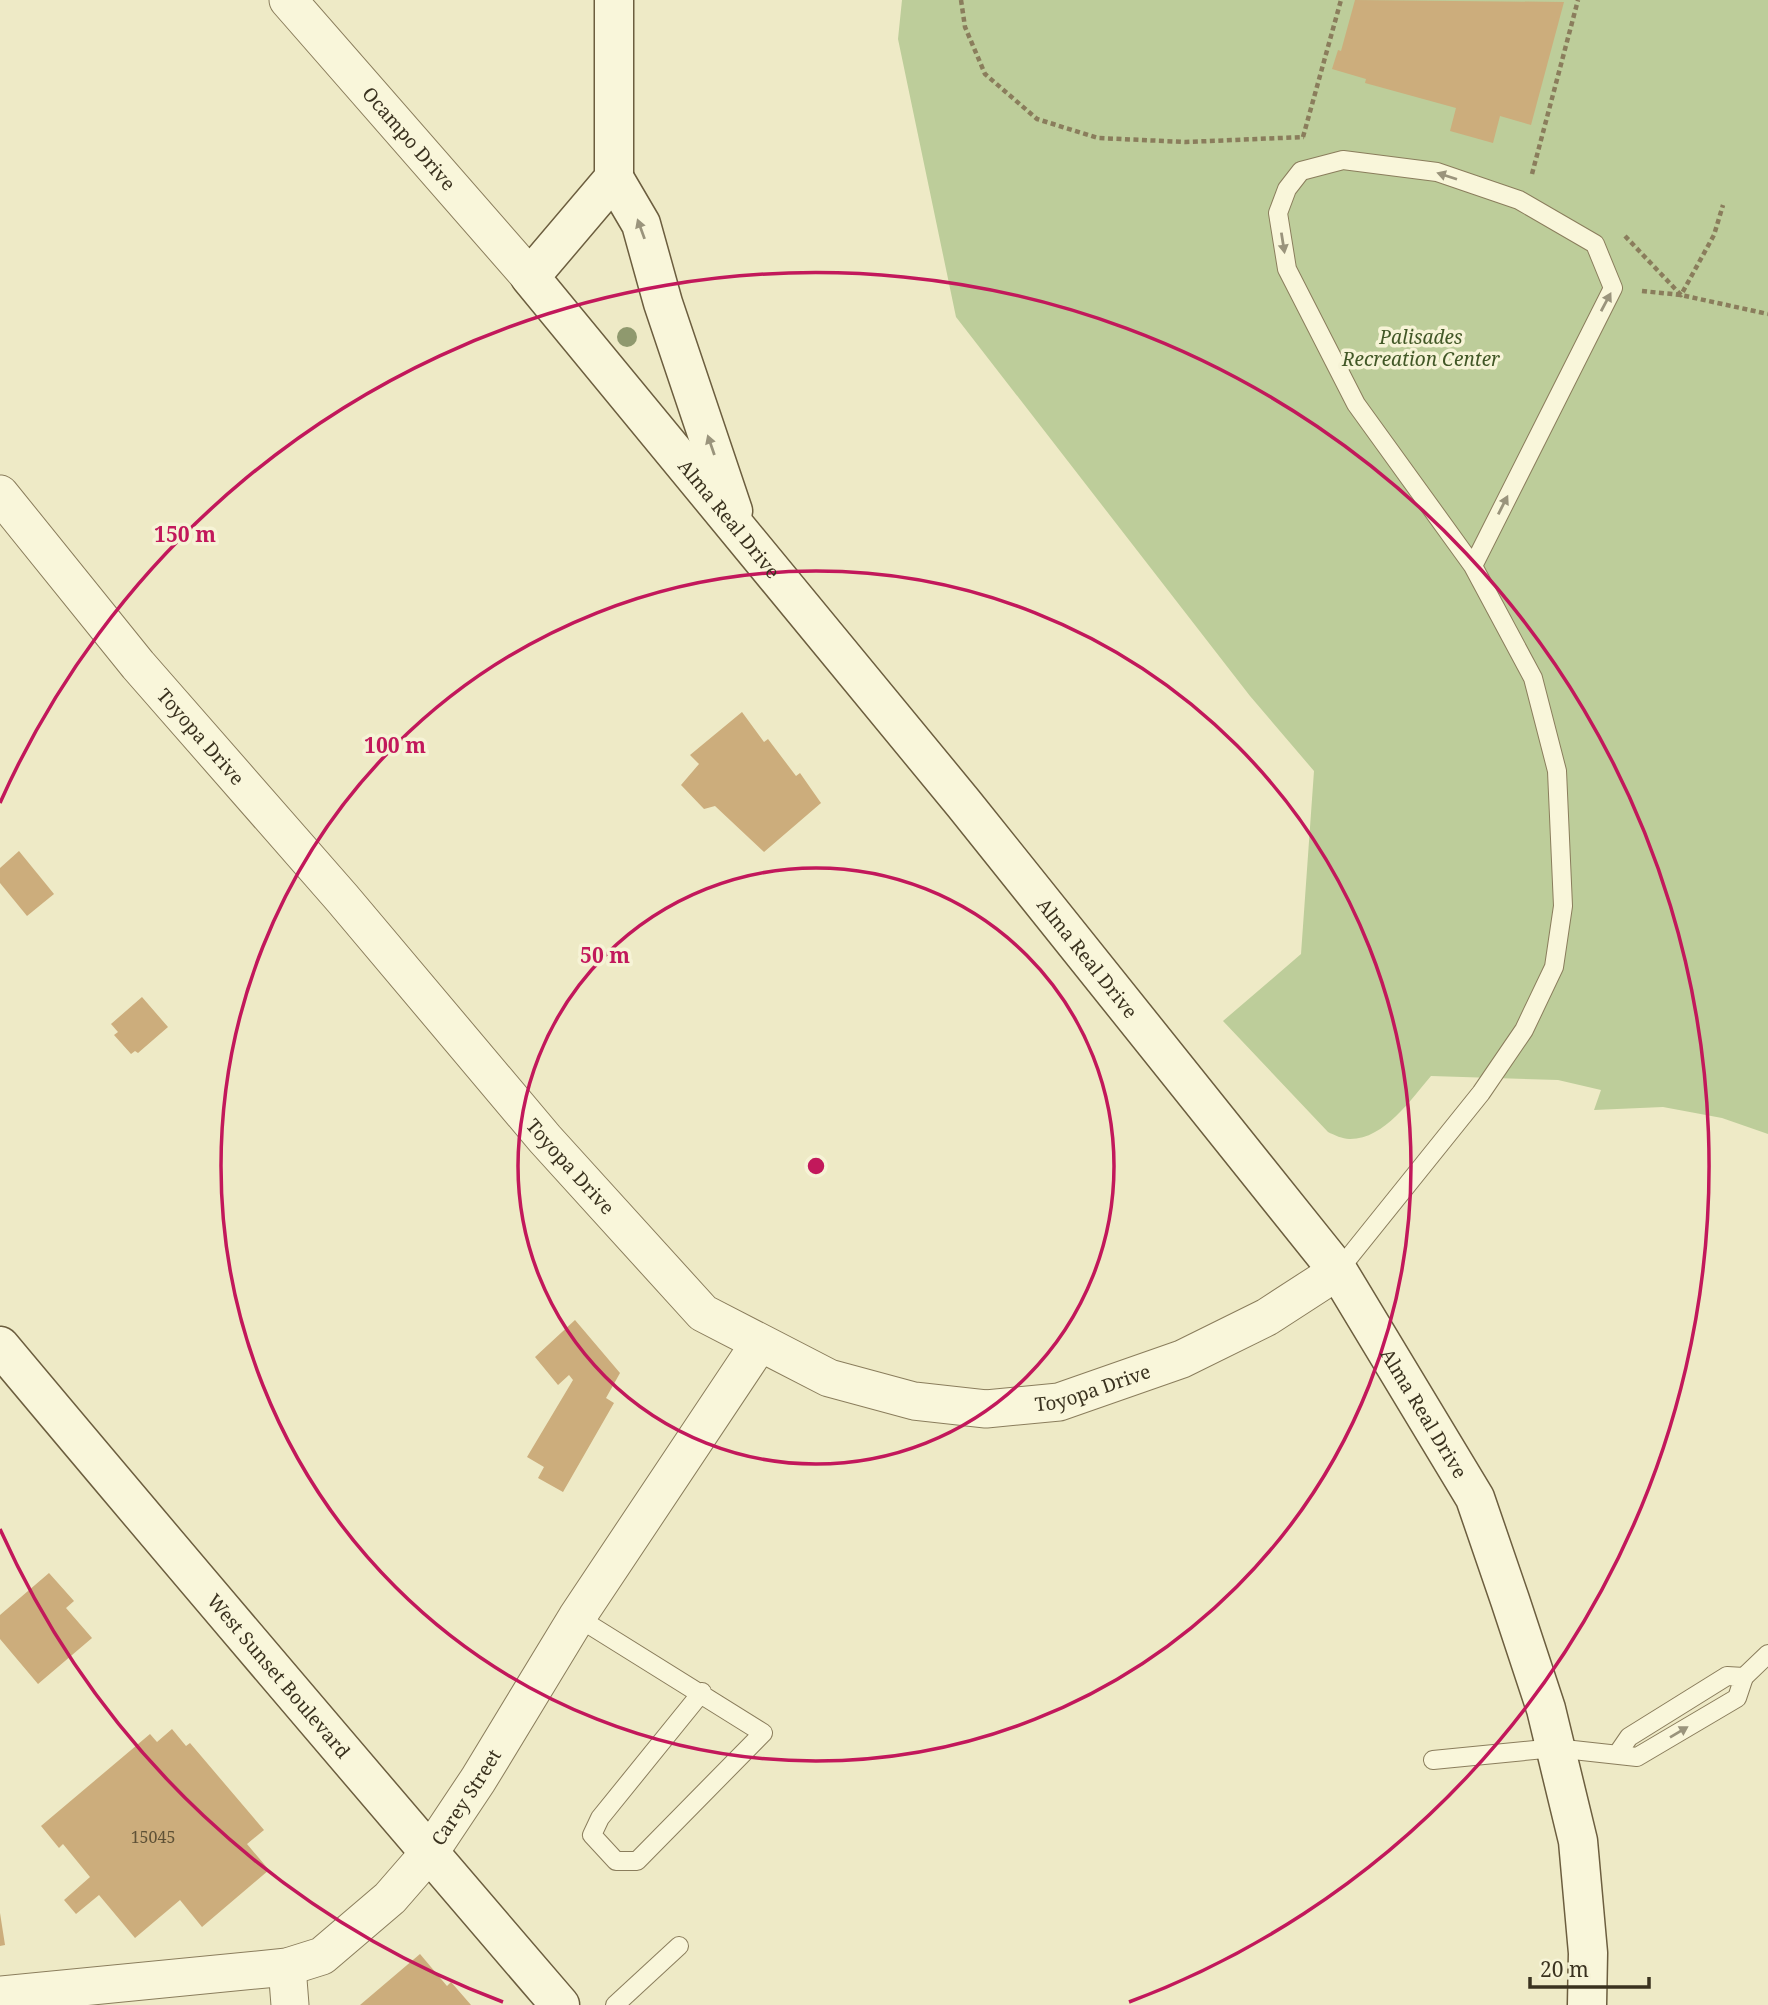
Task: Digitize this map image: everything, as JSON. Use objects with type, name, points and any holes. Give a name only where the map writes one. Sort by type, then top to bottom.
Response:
[{"type":"street","name":"Ocampo Drive","points":[[288,0],[530,277]]},
{"type":"street","points":[[614,0],[614,178],[641,224],[663,303],[741,533]]},
{"type":"street","points":[[530,277],[614,178]]},
{"type":"street","name":"Alma Real Drive","points":[[530,277],[964,804],[1338,1271],[1475,1498],[1542,1697],[1578,1841],[1588,1953],[1587,2005]]},
{"type":"street","name":"Toyopa Drive","points":[[0,495],[138,665],[342,898],[545,1139],[704,1313],[759,1344],[829,1378],[914,1401],[986,1409],[1059,1402],[1182,1359],[1267,1317],[1338,1271]]},
{"type":"street","name":"Carey Street","points":[[0,1996],[287,1967],[322,1956],[390,1898],[430,1852],[478,1780],[577,1617],[759,1344]]},
{"type":"street","name":"West Sunset Boulevard","points":[[0,1346],[280,1682],[560,2005]]},
{"type":"street","points":[[287,1967],[290,2005]]},
{"type":"lane","points":[[1338,1271],[1481,1093],[1524,1030],[1554,967],[1563,906],[1557,771],[1533,678],[1473,566],[1356,404],[1287,269],[1278,213],[1287,189],[1301,171],[1343,160],[1437,172],[1519,200],[1595,244],[1613,288],[1473,566]]},
{"type":"lane","points":[[577,1617],[702,1692],[763,1733],[637,1861],[616,1861],[592,1836],[600,1818],[702,1692]]},
{"type":"lane","points":[[1433,1760],[1555,1748],[1637,1757],[1737,1698],[1744,1677],[1768,1654]]},
{"type":"lane","points":[[615,2005],[679,1947]]},
{"type":"path","points":[[961,0],[965,27],[985,74],[1037,119],[1098,138],[1186,142]]},
{"type":"path","points":[[1303,137],[1341,0]]},
{"type":"path","points":[[1531,178],[1578,0]]},
{"type":"path","points":[[1681,295],[1714,235],[1724,205]]},
{"type":"path","points":[[1613,288],[1681,295],[1768,314]]},
{"type":"green space","name":"Palisades Recreation Center","points":[[902,0],[1768,0],[1768,1134],[1722,1118],[1663,1107],[1594,1110],[1601,1090],[1558,1080],[1431,1076],[1385,1126],[1362,1138],[1344,1138],[1328,1132],[1223,1021],[1301,954],[1314,771],[1250,696],[956,317],[898,39]]},
{"type":"building","points":[[1355,0],[1564,2],[1531,125],[1500,116],[1493,143],[1450,131],[1456,108],[1365,83],[1366,79],[1332,69],[1338,50],[1341,51]]},
{"type":"building","points":[[742,712],[764,742],[768,739],[796,776],[800,773],[821,803],[764,852],[715,806],[704,809],[681,785],[699,764],[690,755]]},
{"type":"building","points":[[19,851],[54,894],[27,916],[0,883],[0,868]]},
{"type":"building","points":[[142,997],[168,1027],[138,1053],[135,1051],[131,1054],[114,1035],[118,1032],[111,1024]]},
{"type":"building","points":[[575,1320],[620,1373],[606,1398],[614,1403],[563,1492],[538,1478],[544,1467],[527,1457],[573,1380],[569,1375],[558,1385],[535,1357]]},
{"type":"building","points":[[49,1573],[74,1601],[66,1608],[92,1638],[38,1684],[0,1639],[0,1615]]},
{"type":"building","points":[[172,1729],[186,1746],[190,1743],[264,1830],[247,1844],[269,1870],[202,1927],[180,1900],[135,1938],[99,1895],[76,1914],[64,1900],[90,1877],[63,1844],[59,1848],[41,1826],[150,1734],[157,1742]]},
{"type":"building","points":[[0,1913],[5,1945],[0,1946]]},
{"type":"building","points":[[420,1954],[447,1986],[451,1982],[471,2005],[360,2005]]}]
